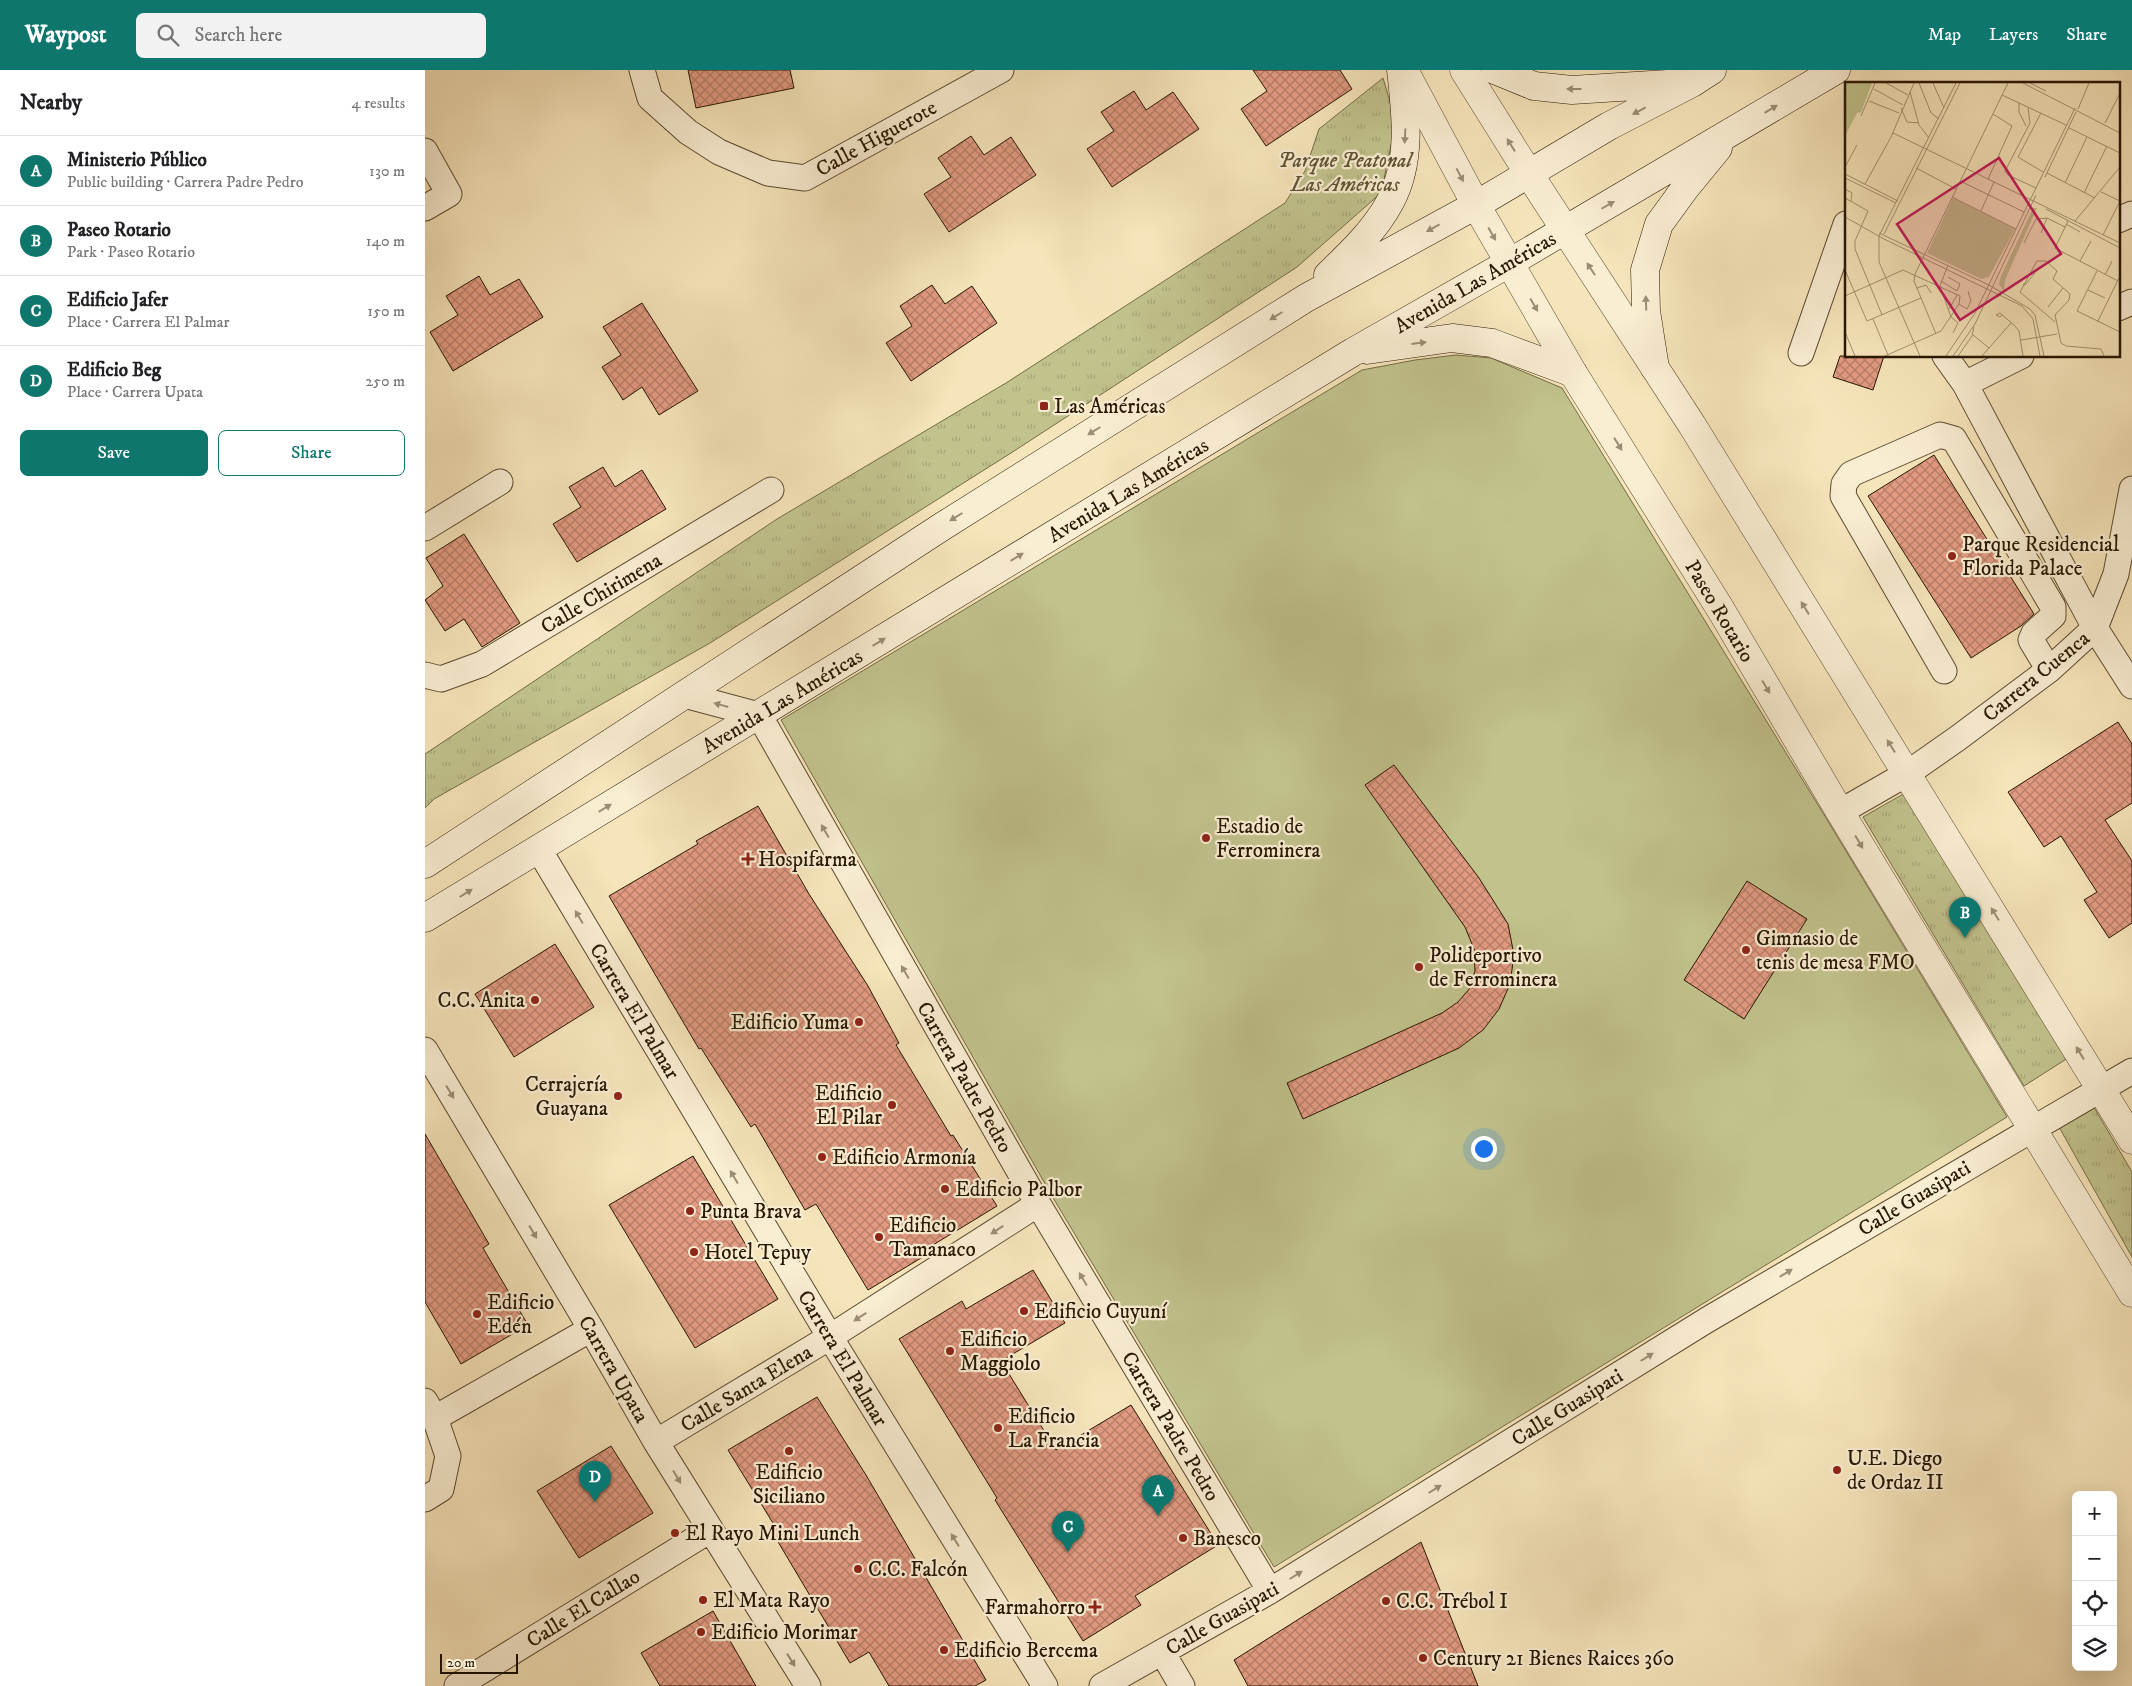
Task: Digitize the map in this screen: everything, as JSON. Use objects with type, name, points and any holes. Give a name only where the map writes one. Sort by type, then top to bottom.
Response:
[{"type":"main road","name":"Paseo Rotario","points":[[1402,70],[1476,205],[1573,373],[1721,610],[1840,812],[2132,1293]]},
{"type":"main road","points":[[1306,298],[1368,234],[1391,202],[1402,169],[1406,136],[1406,110],[1402,70]]},
{"type":"main road","points":[[1464,70],[1529,174],[1692,425],[1908,773],[2132,1140]]},
{"type":"main road","points":[[1495,70],[1533,86],[1572,90],[1702,76]]},
{"type":"main road","name":"Avenida Las Américas","points":[[425,918],[1353,352],[1566,230],[1836,70]]},
{"type":"main road","points":[[425,864],[943,526],[1306,298],[1476,205],[1609,126],[1702,76]]},
{"type":"main road","points":[[1655,368],[1646,311],[1645,270],[1659,224],[1686,186],[1729,134]]},
{"type":"main road","points":[[1353,352],[1452,338],[1492,343],[1573,373]]},
{"type":"main road","points":[[425,850],[456,844]]},
{"type":"street","name":"Calle Higuerote","points":[[642,70],[650,98],[689,132],[719,152],[768,173],[805,178],[1001,70]]},
{"type":"street","points":[[425,151],[449,194],[425,208]]},
{"type":"street","points":[[2119,220],[2132,214]]},
{"type":"street","points":[[1801,353],[1845,227]]},
{"type":"street","points":[[2119,308],[2132,302]]},
{"type":"street","points":[[1946,358],[1965,384],[2095,628],[2132,686]]},
{"type":"street","points":[[1965,384],[2017,358]]},
{"type":"street","points":[[1944,671],[1843,496],[1844,484],[1851,474],[1940,435],[1954,438],[2053,607],[2053,616],[2034,634],[2031,640],[2049,670]]},
{"type":"street","points":[[425,528],[500,482]]},
{"type":"street","name":"Carrera Cuenca","points":[[1840,812],[1908,773],[2049,670],[2095,628],[2117,574],[2132,489]]},
{"type":"street","name":"Calle Chirimena","points":[[425,675],[441,680],[482,664],[771,490]]},
{"type":"street","points":[[684,695],[759,715]]},
{"type":"street","name":"Carrera Padre Pedro","points":[[759,715],[1038,1204],[1270,1591]]},
{"type":"street","name":"Carrera El Palmar","points":[[538,848],[830,1337],[1045,1686]]},
{"type":"street","name":"Carrera Upata","points":[[425,1050],[591,1328],[656,1442],[807,1686]]},
{"type":"street","name":"Calle Guasipati","points":[[1102,1686],[1270,1591],[1707,1320],[2132,1071]]},
{"type":"street","name":"Calle Santa Elena","points":[[656,1442],[830,1337],[1038,1204]]},
{"type":"street","points":[[425,1498],[441,1489],[449,1456],[430,1409],[591,1328]]},
{"type":"street","name":"Calle El Callao","points":[[457,1686],[709,1530]]},
{"type":"street","points":[[1162,1652],[1182,1686]]},
{"type":"green space","name":"Parque Peatonal Las Américas","points":[[1383,78],[1396,122],[1381,193],[1297,267],[1011,453],[710,643],[434,799],[425,808],[425,754],[777,519],[1006,383],[1285,203],[1305,171],[1319,129]]},
{"type":"green space","name":"Polideportivo de Ferrominera","points":[[1456,355],[1491,358],[1562,388],[2007,1117],[1274,1567],[1052,1196],[781,720],[1362,370],[1415,360]]},
{"type":"green space","points":[[1905,793],[2068,1058],[2024,1086],[1863,817]]},
{"type":"green space","points":[[2092,1104],[2132,1172],[2132,1257],[2059,1127]]},
{"type":"building","points":[[688,70],[790,70],[794,88],[696,108]]},
{"type":"building","points":[[1253,70],[1340,70],[1352,89],[1266,146],[1241,109],[1267,91]]},
{"type":"building","points":[[1134,91],[1146,110],[1173,92],[1199,129],[1112,187],[1087,149],[1114,131],[1101,112]]},
{"type":"building","points":[[971,136],[984,155],[1011,137],[1036,175],[949,232],[924,194],[951,177],[938,158]]},
{"type":"building","points":[[479,276],[490,295],[519,279],[543,317],[453,371],[430,332],[458,315],[446,296]]},
{"type":"building","points":[[932,285],[945,304],[972,286],[997,323],[911,381],[886,343],[912,326],[900,306]]},
{"type":"building","points":[[642,303],[698,391],[659,415],[642,387],[623,400],[602,367],[621,355],[603,327]]},
{"type":"building","points":[[1840,356],[1845,356],[1845,358],[1883,358],[1873,390],[1833,377]]},
{"type":"building","name":"Parque Residencial Florida Palace","points":[[1934,455],[2034,614],[2021,626],[1971,658],[1868,496]]},
{"type":"building","points":[[603,467],[615,487],[642,470],[666,509],[577,562],[553,524],[581,507],[569,487]]},
{"type":"building","points":[[464,534],[520,623],[482,647],[464,619],[445,631],[425,600],[443,586],[426,558]]},
{"type":"building","points":[[2118,722],[2132,744],[2132,803],[2105,820],[2132,861],[2132,923],[2109,938],[2084,900],[2097,892],[2061,836],[2044,847],[2008,792]]},
{"type":"building","points":[[1394,765],[1479,878],[1508,924],[1514,955],[1510,984],[1499,1009],[1483,1030],[1459,1048],[1303,1119],[1287,1083],[1442,1013],[1458,1002],[1470,988],[1475,971],[1474,949],[1465,927],[1365,785]]},
{"type":"building","points":[[758,806],[809,894],[868,986],[899,1043],[896,1045],[951,1136],[953,1135],[997,1206],[928,1248],[931,1252],[868,1290],[816,1204],[805,1210],[755,1124],[751,1127],[701,1048],[699,1049],[609,896],[698,844],[696,841]]},
{"type":"building","name":"Gimnasio de tenis de mesa FMO","points":[[1747,881],[1807,919],[1744,1019],[1684,980]]},
{"type":"building","name":"C.C. Anita","points":[[555,944],[594,1007],[514,1057],[475,994]]},
{"type":"building","points":[[425,1134],[489,1244],[483,1248],[528,1325],[461,1364],[425,1302]]},
{"type":"building","name":"Hotel Tepuy","points":[[693,1156],[778,1299],[695,1348],[609,1205]]},
{"type":"building","points":[[1033,1270],[1065,1323],[1001,1361],[1056,1450],[1131,1405],[1218,1545],[1135,1596],[1141,1605],[1083,1641],[995,1500],[997,1498],[899,1339],[962,1301],[966,1309]]},
{"type":"building","points":[[817,1397],[866,1475],[986,1680],[975,1686],[889,1686],[869,1652],[850,1663],[771,1530],[776,1528],[728,1450]]},
{"type":"building","points":[[611,1446],[653,1513],[579,1558],[537,1491]]},
{"type":"building","name":"C.C. Trébol I","points":[[1421,1542],[1478,1686],[1248,1686],[1234,1660]]},
{"type":"building","name":"Edificio Morimar","points":[[713,1611],[756,1686],[660,1686],[641,1653]]},
{"type":"place","name":"Las Américas","points":[[1044,406]]},
{"type":"place","name":"Parque Residencial Florida Palace","points":[[1952,556]]},
{"type":"place","name":"Estadio de Ferrominera","points":[[1206,838]]},
{"type":"place","name":"Hospifarma","points":[[748,859]]},
{"type":"place","name":"Paseo Rotario","points":[[1965,938]]},
{"type":"place","name":"Gimnasio de tenis de mesa FMO","points":[[1746,950]]},
{"type":"place","name":"Polideportivo de Ferrominera","points":[[1419,967]]},
{"type":"place","name":"C.C. Anita","points":[[535,1000]]},
{"type":"place","name":"Edificio Yuma","points":[[859,1022]]},
{"type":"place","name":"Cerrajería Guayana","points":[[618,1096]]},
{"type":"place","name":"Edificio El Pilar","points":[[892,1105]]},
{"type":"place","name":"Edificio Armonía","points":[[822,1157]]},
{"type":"place","name":"Edificio Palbor","points":[[945,1189]]},
{"type":"place","name":"Punta Brava","points":[[690,1211]]},
{"type":"place","name":"Edificio Tamanaco","points":[[879,1237]]},
{"type":"place","name":"Hotel Tepuy","points":[[694,1252]]},
{"type":"place","name":"Edificio Cuyuní","points":[[1024,1311]]},
{"type":"place","name":"Edificio Edén","points":[[477,1314]]},
{"type":"place","name":"Edificio Maggiolo","points":[[950,1351]]},
{"type":"place","name":"Edificio La Francia","points":[[998,1428]]},
{"type":"place","name":"Edificio Siciliano","points":[[789,1451]]},
{"type":"place","name":"U.E. Diego de Ordaz II","points":[[1837,1470]]},
{"type":"place","name":"Edificio Beg","points":[[595,1502]]},
{"type":"place","name":"Ministerio Público","points":[[1158,1516]]},
{"type":"place","name":"El Rayo Mini Lunch","points":[[675,1533]]},
{"type":"place","name":"Banesco","points":[[1183,1538]]},
{"type":"place","name":"Edificio Jafer","points":[[1068,1552]]},
{"type":"place","name":"C.C. Falcón","points":[[858,1569]]},
{"type":"place","name":"El Mata Rayo","points":[[703,1600]]},
{"type":"place","name":"C.C. Trébol I","points":[[1386,1601]]},
{"type":"place","name":"Farmahorro","points":[[1095,1607]]},
{"type":"place","name":"Edificio Morimar","points":[[701,1632]]},
{"type":"place","name":"Edificio Bercema","points":[[944,1650]]},
{"type":"place","name":"Century 21 Bienes Raices 360","points":[[1423,1658]]}]
